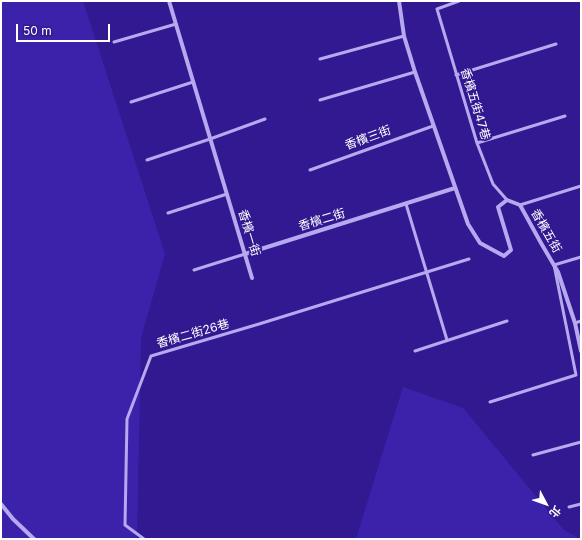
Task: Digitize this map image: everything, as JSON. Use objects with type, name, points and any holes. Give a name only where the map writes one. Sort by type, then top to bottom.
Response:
[{"type":"street","name":"香檳一街","points":[[169,1],[252,278]]},
{"type":"street","points":[[399,1],[404,36],[415,72],[468,224],[480,243],[504,256],[511,250],[498,207],[507,200]]},
{"type":"street","name":"香檳二街","points":[[244,254],[456,188]]},
{"type":"street","name":"香檳五街","points":[[507,200],[520,205],[558,272],[575,323],[581,351]]},
{"type":"street","points":[[1,504],[13,519],[34,539]]},
{"type":"lane","name":"香檳五街47巷","points":[[459,1],[437,9],[477,144],[493,184],[507,200]]},
{"type":"lane","points":[[114,42],[176,24]]},
{"type":"lane","points":[[320,59],[404,36]]},
{"type":"lane","points":[[456,75],[556,44]]},
{"type":"lane","points":[[320,100],[415,72]]},
{"type":"lane","points":[[131,102],[193,82]]},
{"type":"lane","points":[[477,144],[565,116]]},
{"type":"lane","points":[[147,160],[265,119]]},
{"type":"lane","name":"香檳三街","points":[[310,170],[433,126]]},
{"type":"lane","points":[[520,205],[581,186]]},
{"type":"lane","points":[[168,213],[226,194]]},
{"type":"lane","points":[[406,204],[447,340]]},
{"type":"lane","name":"香檳二街","points":[[194,270],[244,254]]},
{"type":"lane","name":"香檳五街","points":[[490,402],[576,375],[554,265],[581,257]]},
{"type":"lane","name":"香檳二街26巷","points":[[144,539],[125,525],[127,419],[151,356],[469,259]]},
{"type":"lane","points":[[415,351],[506,321]]},
{"type":"lane","points":[[575,323],[581,321]]},
{"type":"lane","points":[[533,455],[581,442]]},
{"type":"lane","points":[[569,507],[581,504]]},
{"type":"shaded area","points":[[1,1],[83,1],[165,254],[141,338],[137,539],[1,539]]},
{"type":"shaded area","points":[[403,387],[463,408],[564,530],[581,539],[356,539]]}]
